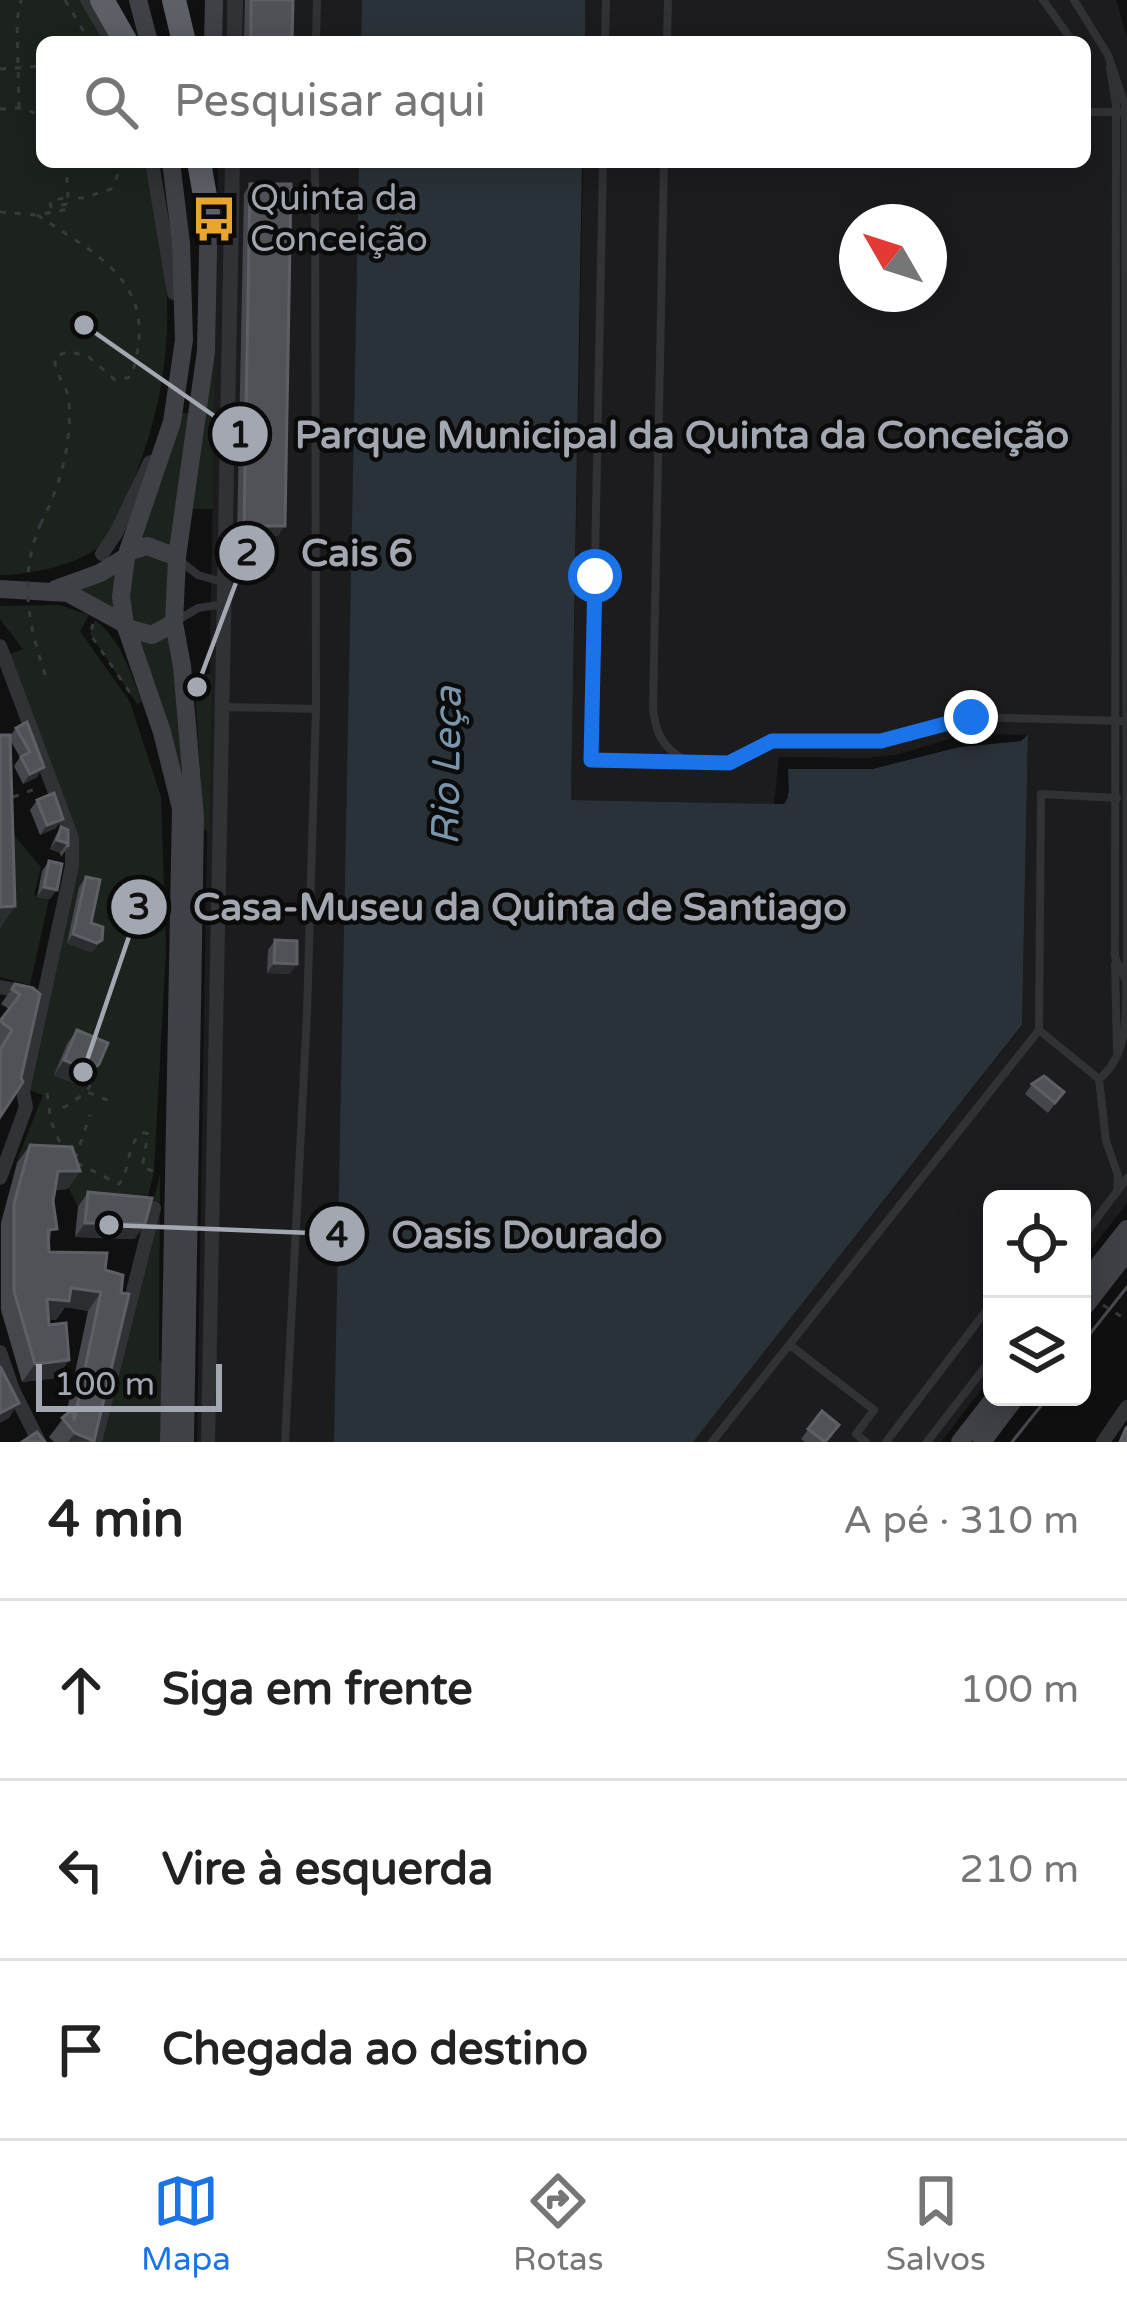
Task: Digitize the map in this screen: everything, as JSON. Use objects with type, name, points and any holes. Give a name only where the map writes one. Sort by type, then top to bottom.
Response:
[{"type":"highway","points":[[102,0],[123,36]]},
{"type":"highway","points":[[174,0],[183,36]]},
{"type":"highway","points":[[200,168],[208,213]]},
{"type":"main road","points":[[138,0],[147,36]]},
{"type":"main road","points":[[213,36],[214,0]]},
{"type":"main road","points":[[166,1436],[181,808],[162,732],[126,626],[121,579],[172,422],[184,340],[181,243],[172,168]]},
{"type":"main road","points":[[185,1442],[195,818],[174,623],[177,557],[206,351],[210,168]]},
{"type":"main road","points":[[45,591],[86,579],[147,546],[177,557]]},
{"type":"main road","points":[[0,589],[68,593],[152,635],[174,623]]},
{"type":"main road","points":[[1091,1274],[1127,1228]]},
{"type":"main road","points":[[1091,1298],[1127,1252]]},
{"type":"main road","points":[[960,1442],[988,1406]]},
{"type":"main road","points":[[982,1442],[1009,1406]]},
{"type":"street","points":[[87,0],[108,36]]},
{"type":"street","points":[[102,554],[155,451],[170,401],[176,350],[173,282],[153,168]]},
{"type":"street","points":[[0,646],[72,838],[72,866],[23,1091],[26,1107],[0,1178]]},
{"type":"street","points":[[0,987],[43,995]]},
{"type":"street","points":[[95,1442],[154,1208]]},
{"type":"street","points":[[0,1352],[39,1442]]},
{"type":"street","points":[[1102,1442],[1127,1407]]},
{"type":"lane","points":[[234,36],[235,0]]},
{"type":"lane","points":[[316,36],[317,0]]},
{"type":"lane","points":[[605,36],[606,0]]},
{"type":"lane","points":[[667,36],[668,0]]},
{"type":"lane","points":[[1042,0],[1068,36]]},
{"type":"lane","points":[[1073,0],[1108,55],[1121,112],[1126,1031],[1114,1066],[1099,1079]]},
{"type":"lane","points":[[222,707],[219,581],[232,168]]},
{"type":"lane","points":[[208,1442],[232,168]]},
{"type":"lane","points":[[285,1442],[307,1014],[316,709],[315,168]]},
{"type":"lane","points":[[603,168],[591,760],[739,760],[772,741],[881,741],[971,717],[1121,721]]},
{"type":"lane","points":[[664,168],[653,709],[656,733],[668,750],[688,762]]},
{"type":"lane","points":[[177,557],[197,575],[219,581]]},
{"type":"lane","points":[[174,623],[198,608],[219,605]]},
{"type":"lane","points":[[222,707],[316,709]]},
{"type":"lane","points":[[1117,1054],[1121,721]]},
{"type":"lane","points":[[712,1442],[1040,1030],[1041,794],[1117,798]]},
{"type":"lane","points":[[1115,956],[1127,975]]},
{"type":"lane","points":[[1040,1030],[1099,1079],[1118,1175],[1117,1192]]},
{"type":"lane","points":[[1113,1163],[1127,1168]]},
{"type":"lane","points":[[1091,1226],[1127,1178]]},
{"type":"lane","points":[[886,1442],[983,1315]]},
{"type":"lane","points":[[790,1345],[874,1410],[856,1434],[866,1442]]},
{"type":"lane","points":[[927,1442],[983,1370]]},
{"type":"path","points":[[19,108],[17,20],[21,0]]},
{"type":"path","points":[[65,0],[86,36]]},
{"type":"path","points":[[0,69],[36,66]]},
{"type":"path","points":[[0,109],[36,114]]},
{"type":"path","points":[[66,168],[68,197]]},
{"type":"path","points":[[0,212],[37,214],[68,209],[67,204],[51,206],[50,201],[111,189],[121,168]]},
{"type":"path","points":[[37,214],[92,251],[131,287],[140,348],[130,377],[115,380],[89,357],[68,351],[55,357],[53,365],[69,398],[57,492],[28,562],[27,605],[48,683]]},
{"type":"path","points":[[99,608],[90,634],[137,704]]},
{"type":"path","points":[[0,801],[52,783]]},
{"type":"path","points":[[63,1108],[87,1092],[100,1059]]},
{"type":"path","points":[[87,1092],[112,1102]]},
{"type":"path","points":[[47,1093],[60,1145],[74,1161],[119,1184],[127,1155],[142,1132],[148,1134],[142,1167],[160,1174]]},
{"type":"path","points":[[74,1161],[90,1115]]},
{"type":"path","points":[[1116,1315],[1127,1320]]},
{"type":"shaded area","points":[[0,0],[79,0],[100,36],[36,36],[36,168],[146,168],[166,287],[164,364],[146,444],[112,533],[93,551],[70,562],[0,575]]},
{"type":"shaded area","points":[[221,0],[362,0],[361,36],[221,36]]},
{"type":"shaded area","points":[[585,0],[1116,0],[1127,37],[1127,1203],[1091,1249],[1091,1190],[983,1190],[983,1388],[941,1442],[693,1442],[1022,1026],[1028,735],[965,734],[896,755],[865,758],[779,757],[774,804],[571,800],[583,168],[1091,168],[1091,36],[585,36]]},
{"type":"shaded area","points":[[218,168],[359,168],[335,1442],[197,1442]]},
{"type":"shaded area","points":[[215,343],[213,509],[192,509]]},
{"type":"shaded area","points":[[174,412],[198,414],[177,557],[193,796],[179,801],[125,624],[71,585],[126,557]]},
{"type":"shaded area","points":[[60,605],[89,615],[80,631],[130,702],[161,797],[166,950],[154,1172],[144,1212],[78,1207],[58,1166],[16,1163],[43,1095],[29,1090],[76,866],[10,654],[23,649],[0,619],[0,606]]},
{"type":"shaded area","points":[[95,620],[118,647],[142,702],[137,704],[90,634]]},
{"type":"shaded area","points":[[212,674],[209,831],[204,830],[194,676]]},
{"type":"shaded area","points":[[0,819],[41,867],[34,895],[49,899],[30,985],[0,977]]},
{"type":"shaded area","points":[[160,1174],[159,1361],[171,1363],[162,1442],[95,1442]]},
{"type":"water","points":[[362,0],[585,0],[585,36],[361,36]]},
{"type":"water","name":"Rio Leça","points":[[359,168],[582,168],[571,800],[783,804],[789,792],[788,769],[872,769],[958,747],[1021,741],[1028,734],[1022,1025],[693,1442],[334,1442]]},
{"type":"pier","points":[[1028,734],[1021,741],[959,747],[872,769],[788,769],[788,797],[784,804],[774,804],[774,798],[782,795],[786,763],[871,763],[958,741]]},
{"type":"building","points":[[251,0],[293,0],[292,36],[251,36]]},
{"type":"building","points":[[250,184],[291,184],[285,526],[244,526]]},
{"type":"building","points":[[27,722],[44,767],[30,774],[21,757],[30,752],[16,728]]},
{"type":"building","points":[[0,735],[10,735],[15,906],[0,907]]},
{"type":"building","points":[[54,793],[63,819],[47,825],[37,800]]},
{"type":"building","points":[[61,827],[68,830],[68,847],[57,840]]},
{"type":"building","points":[[49,861],[62,864],[57,890],[44,887]]},
{"type":"building","points":[[86,877],[100,880],[91,923],[103,927],[102,940],[97,943],[73,934]]},
{"type":"building","points":[[275,940],[297,941],[297,964],[274,963]]},
{"type":"building","points":[[15,984],[40,994],[23,1082],[0,1117],[0,1050],[12,1030],[0,1021],[20,995],[12,989]]},
{"type":"building","points":[[77,1030],[108,1043],[91,1071],[64,1060]]},
{"type":"building","points":[[1044,1076],[1064,1092],[1055,1103],[1032,1084]]},
{"type":"building","points":[[30,1145],[72,1147],[80,1171],[58,1171],[53,1201],[57,1229],[48,1230],[49,1252],[107,1253],[105,1270],[123,1275],[121,1293],[129,1294],[94,1441],[75,1433],[62,1418],[73,1409],[74,1421],[101,1292],[71,1288],[69,1301],[47,1299],[49,1325],[66,1323],[69,1360],[35,1364],[14,1291],[14,1204]]},
{"type":"building","points":[[88,1192],[152,1198],[145,1224],[85,1223]]},
{"type":"building","points":[[0,1366],[19,1403],[0,1413]]},
{"type":"building","points":[[822,1411],[839,1425],[825,1442],[808,1429]]},
{"type":"building","points":[[37,1432],[45,1442],[22,1442]]},
{"type":"tram line","points":[[1091,1333],[1127,1287]]},
{"type":"tram line","points":[[1012,1442],[1041,1406]]},
{"type":"place","name":"Quinta da Conceição","points":[[214,219]]},
{"type":"place","name":"Parque Municipal da Quinta da Conceição","points":[[84,325]]},
{"type":"place","name":"Cais 6","points":[[197,687]]},
{"type":"place","name":"Casa-Museu da Quinta de Santiago","points":[[83,1072]]},
{"type":"place","name":"Oasis Dourado","points":[[109,1225]]},
{"type":"route","points":[[595,576],[591,760],[729,763],[772,741],[881,741],[971,717]]}]
